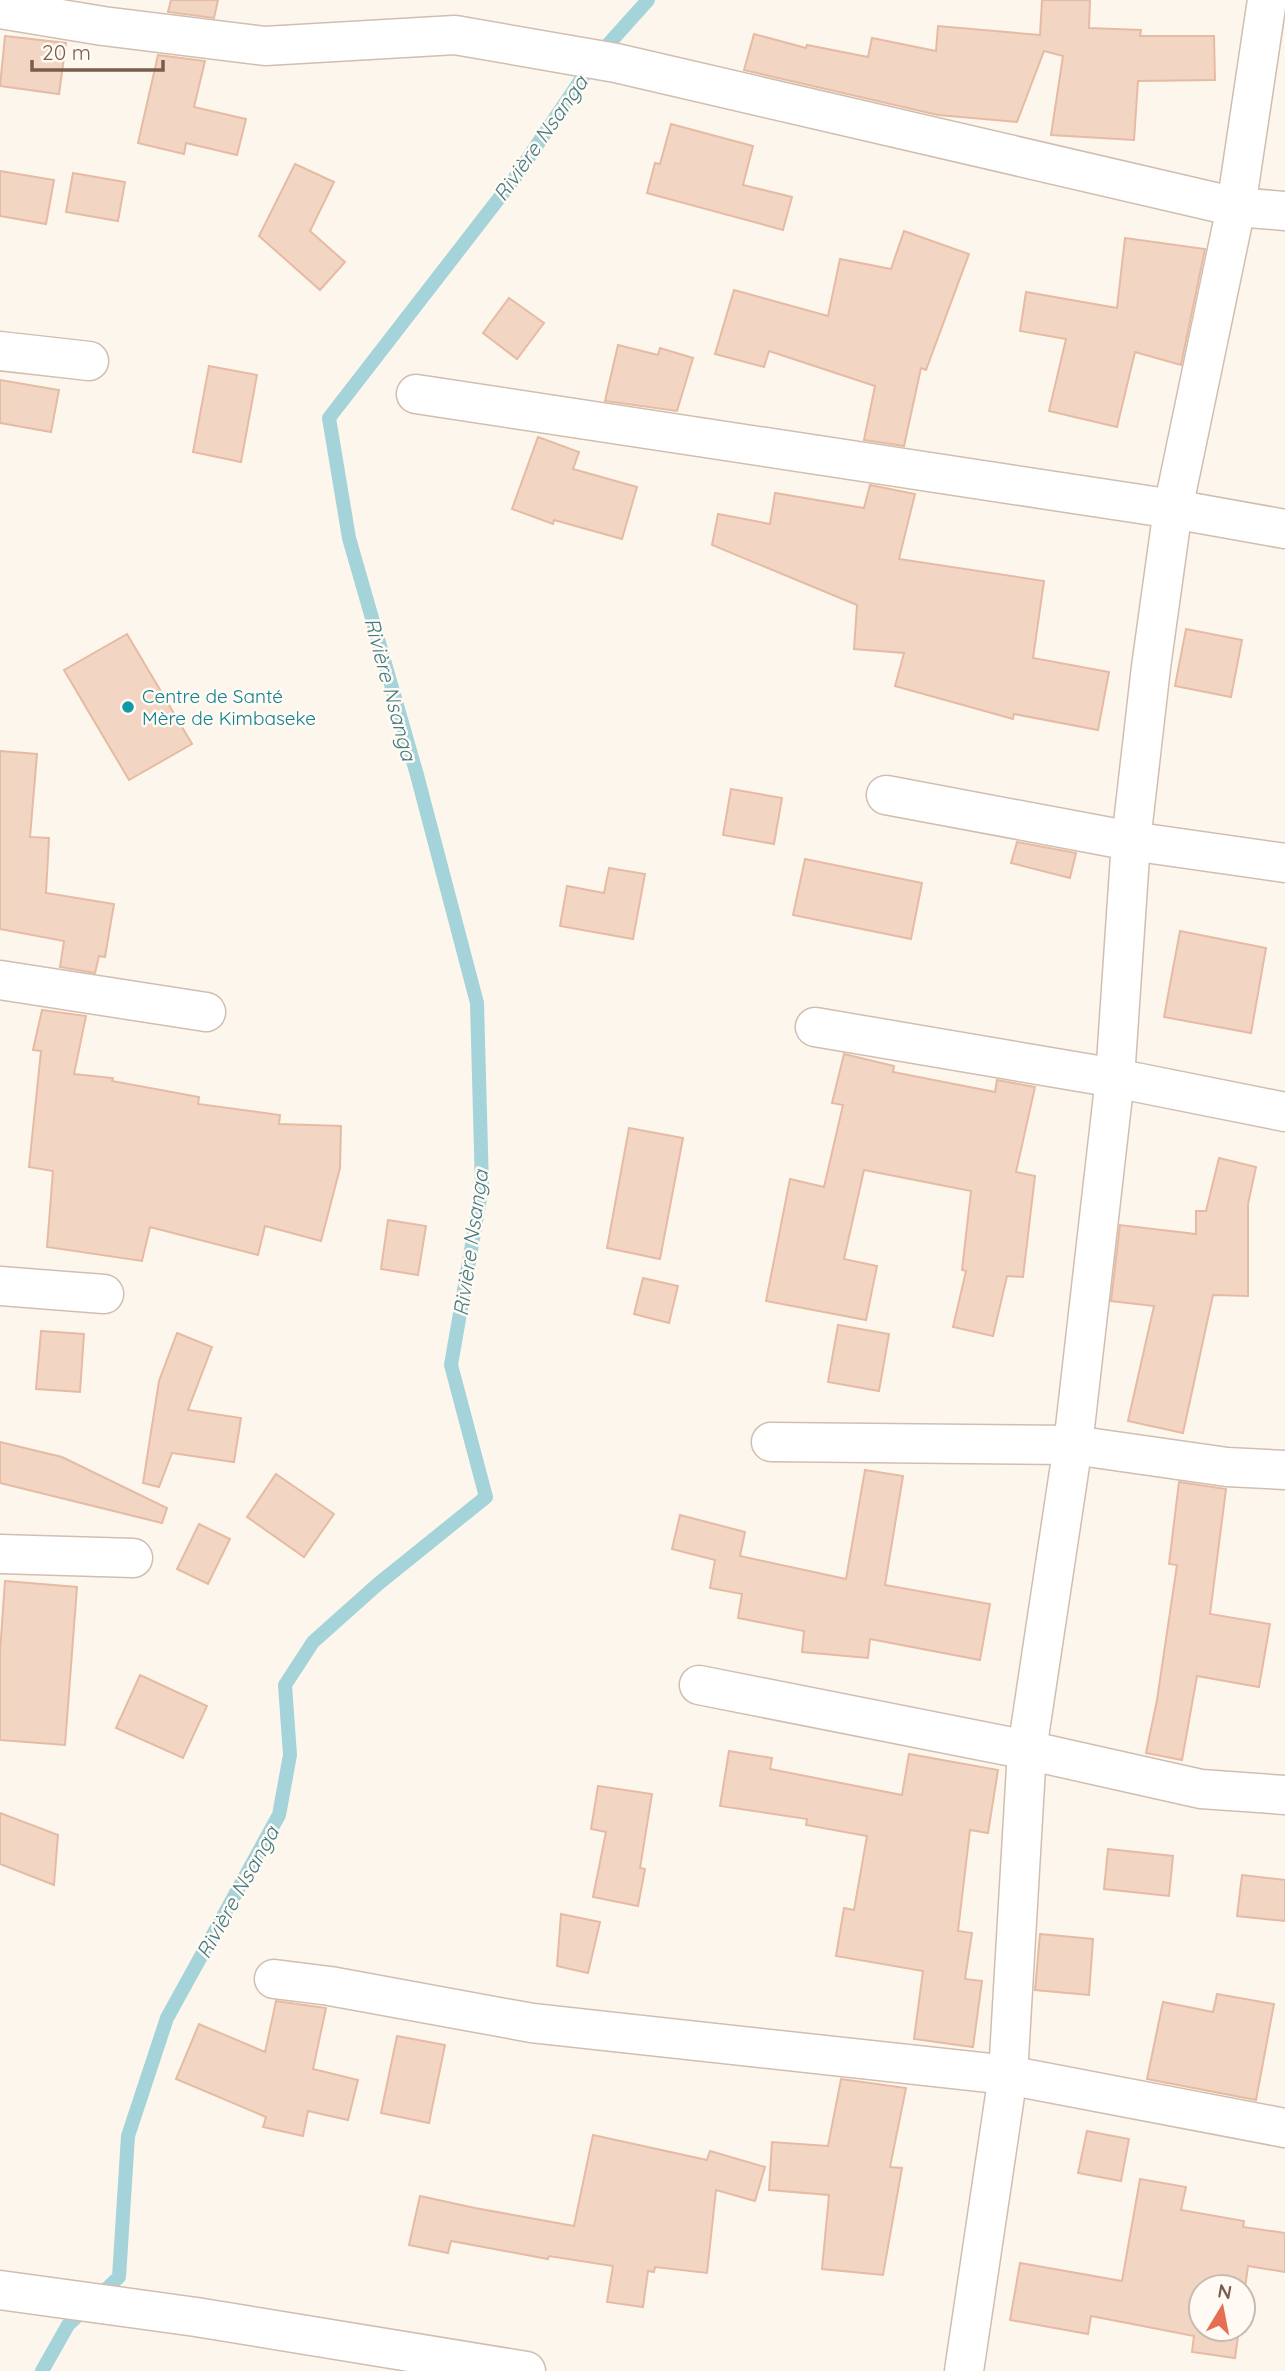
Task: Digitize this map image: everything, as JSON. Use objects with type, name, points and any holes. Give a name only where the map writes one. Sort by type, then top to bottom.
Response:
[{"type":"street","points":[[964,2371],[1007,2075],[1027,1751],[1073,1445],[1115,1078],[1131,841],[1151,667],[1173,509],[1236,207],[1267,0]]},
{"type":"street","points":[[0,9],[105,13],[265,46],[455,35],[616,63],[1236,207],[1285,211]]},
{"type":"street","points":[[0,351],[89,361]]},
{"type":"street","points":[[416,394],[1173,509],[1285,529]]},
{"type":"street","points":[[886,795],[1131,841],[1285,863]]},
{"type":"street","points":[[0,980],[206,1012]]},
{"type":"street","points":[[815,1027],[1115,1078],[1285,1112]]},
{"type":"street","points":[[0,1286],[104,1294]]},
{"type":"street","points":[[771,1442],[1073,1445],[1227,1467],[1285,1470]]},
{"type":"street","points":[[0,1554],[133,1558]]},
{"type":"street","points":[[699,1685],[1201,1788],[1285,1795]]},
{"type":"street","points":[[274,1979],[531,2022],[1007,2075],[1285,2128]]},
{"type":"street","points":[[0,2290],[196,2317],[526,2371]]},
{"type":"building","points":[[171,0],[218,0],[214,18],[168,12]]},
{"type":"building","points":[[1042,0],[1090,0],[1089,28],[1141,30],[1140,36],[1214,36],[1215,80],[1138,81],[1134,140],[1051,135],[1063,56],[1044,51],[1017,122],[938,115],[744,70],[754,34],[806,48],[807,45],[868,57],[872,38],[936,51],[938,26],[1040,35]]},
{"type":"building","points":[[5,36],[66,43],[59,94],[0,86]]},
{"type":"building","points":[[158,55],[205,61],[194,107],[246,119],[237,155],[186,143],[184,154],[138,143]]},
{"type":"building","points":[[671,124],[753,146],[743,185],[792,197],[783,230],[647,193],[655,163],[660,164]]},
{"type":"building","points":[[295,164],[334,182],[310,231],[345,262],[320,290],[259,236]]},
{"type":"building","points":[[0,171],[54,180],[46,224],[0,216]]},
{"type":"building","points":[[73,173],[125,182],[118,221],[66,212]]},
{"type":"building","points":[[904,231],[969,254],[926,370],[921,368],[904,446],[864,440],[875,386],[769,351],[764,367],[715,354],[734,290],[828,316],[840,259],[891,269]]},
{"type":"building","points":[[1125,238],[1205,249],[1181,365],[1135,352],[1117,427],[1049,411],[1066,339],[1020,331],[1026,292],[1117,308]]},
{"type":"building","points":[[509,298],[544,323],[517,359],[483,333]]},
{"type":"building","points":[[618,345],[658,355],[660,348],[693,358],[677,411],[605,401]]},
{"type":"building","points":[[209,366],[257,375],[241,462],[193,452]]},
{"type":"building","points":[[0,380],[59,390],[51,432],[0,423]]},
{"type":"building","points":[[538,437],[579,452],[573,469],[637,487],[622,539],[554,520],[553,524],[512,509]]},
{"type":"building","points":[[870,485],[915,494],[899,559],[1044,581],[1033,658],[1109,672],[1098,730],[1014,714],[1013,719],[895,686],[904,653],[854,649],[857,605],[712,545],[718,514],[770,524],[775,493],[864,508]]},
{"type":"building","points":[[1186,629],[1242,640],[1231,697],[1175,686]]},
{"type":"building","name":"Centre de Santé Mère de Kimbaseke","points":[[127,634],[192,744],[129,780],[64,670]]},
{"type":"building","points":[[0,751],[37,754],[30,837],[49,838],[46,893],[114,904],[105,957],[99,956],[95,973],[60,967],[64,941],[0,929]]},
{"type":"building","points":[[731,789],[782,798],[774,844],[723,835]]},
{"type":"building","points":[[1017,842],[1076,853],[1070,878],[1011,863]]},
{"type":"building","points":[[805,859],[922,883],[911,939],[793,915]]},
{"type":"building","points":[[609,868],[645,874],[633,939],[560,926],[567,886],[604,893]]},
{"type":"building","points":[[1180,931],[1266,948],[1251,1033],[1164,1017]]},
{"type":"building","points":[[42,1010],[86,1016],[74,1074],[113,1078],[112,1081],[199,1097],[198,1104],[280,1115],[279,1124],[341,1126],[340,1168],[321,1241],[265,1226],[258,1255],[150,1227],[142,1261],[47,1247],[53,1171],[29,1167],[41,1051],[33,1050]]},
{"type":"building","points":[[844,1054],[894,1066],[893,1072],[995,1092],[997,1080],[1035,1087],[1016,1172],[1035,1176],[1023,1277],[1007,1276],[993,1336],[953,1327],[966,1271],[962,1270],[971,1191],[864,1170],[844,1259],[877,1266],[866,1320],[766,1301],[790,1179],[824,1187],[843,1105],[832,1103]]},
{"type":"building","points":[[629,1128],[683,1138],[660,1259],[607,1248]]},
{"type":"building","points":[[1219,1158],[1256,1167],[1248,1204],[1248,1296],[1213,1295],[1183,1433],[1128,1421],[1154,1306],[1111,1301],[1120,1225],[1196,1234],[1196,1211],[1206,1211]]},
{"type":"building","points":[[388,1220],[426,1226],[418,1275],[381,1269]]},
{"type":"building","points":[[643,1278],[678,1286],[669,1323],[634,1314]]},
{"type":"building","points":[[838,1325],[889,1334],[879,1391],[828,1382]]},
{"type":"building","points":[[41,1331],[84,1334],[80,1392],[36,1389]]},
{"type":"building","points":[[177,1333],[212,1347],[188,1410],[241,1418],[234,1462],[172,1453],[159,1487],[143,1483],[159,1381]]},
{"type":"building","points":[[0,1442],[62,1457],[167,1508],[162,1523],[0,1483]]},
{"type":"building","points":[[865,1470],[903,1476],[885,1585],[990,1604],[980,1660],[870,1639],[868,1658],[802,1652],[804,1631],[738,1618],[742,1594],[710,1588],[715,1560],[672,1549],[680,1515],[745,1532],[740,1556],[846,1579]]},
{"type":"building","points":[[276,1474],[334,1514],[304,1557],[247,1517]]},
{"type":"building","points":[[1179,1482],[1226,1489],[1210,1614],[1270,1624],[1259,1687],[1197,1676],[1182,1760],[1146,1753],[1157,1700],[1177,1565],[1169,1564]]},
{"type":"building","points":[[199,1524],[230,1539],[208,1584],[177,1569]]},
{"type":"building","points":[[5,1581],[77,1587],[65,1745],[0,1740],[0,1652]]},
{"type":"building","points":[[140,1675],[207,1706],[183,1758],[116,1728]]},
{"type":"building","points":[[729,1751],[772,1758],[770,1769],[902,1795],[909,1754],[998,1770],[988,1833],[970,1830],[958,1931],[972,1933],[965,1979],[982,1981],[973,2047],[914,2039],[923,1971],[836,1956],[844,1908],[854,1910],[867,1836],[806,1825],[807,1819],[720,1806]]},
{"type":"building","points":[[598,1786],[652,1794],[640,1868],[645,1869],[638,1906],[593,1897],[606,1832],[591,1829]]},
{"type":"building","points":[[0,1813],[58,1835],[54,1885],[0,1864]]},
{"type":"building","points":[[1108,1849],[1173,1856],[1169,1896],[1104,1889]]},
{"type":"building","points":[[1242,1875],[1285,1880],[1285,1921],[1237,1916]]},
{"type":"building","points":[[561,1914],[600,1922],[588,1973],[557,1966]]},
{"type":"building","points":[[1040,1934],[1093,1939],[1089,1995],[1035,1990]]},
{"type":"building","points":[[1217,1994],[1274,2004],[1256,2100],[1147,2079],[1163,2002],[1213,2012]]},
{"type":"building","points":[[276,2001],[326,2008],[313,2069],[358,2080],[348,2120],[308,2111],[303,2136],[263,2127],[266,2117],[176,2079],[199,2024],[265,2052]]},
{"type":"building","points":[[397,2036],[445,2045],[429,2123],[381,2113]]},
{"type":"building","points":[[841,2079],[906,2088],[890,2167],[902,2168],[883,2275],[822,2269],[829,2195],[769,2190],[772,2142],[828,2146]]},
{"type":"building","points":[[1087,2131],[1129,2139],[1121,2181],[1078,2173]]},
{"type":"building","points":[[593,2135],[707,2160],[710,2151],[765,2167],[755,2201],[716,2190],[707,2273],[655,2267],[654,2272],[648,2271],[643,2307],[607,2302],[613,2266],[549,2256],[548,2259],[451,2241],[448,2253],[409,2245],[420,2196],[574,2226]]},
{"type":"building","points":[[1140,2179],[1186,2187],[1181,2210],[1244,2221],[1243,2227],[1285,2233],[1285,2272],[1248,2266],[1247,2273],[1187,2273],[1187,2335],[1091,2316],[1088,2334],[1010,2320],[1020,2263],[1122,2281]]},
{"type":"building","points":[[1193,2343],[1237,2343],[1235,2358],[1192,2352]]},
{"type":"waterway","name":"Rivière Nsanga","points":[[42,2371],[68,2325],[119,2277],[128,2136],[167,2018],[279,1815],[290,1755],[285,1685],[313,1642],[378,1584],[486,1497],[451,1365],[482,1187],[477,1003],[417,775],[349,538],[329,418],[514,179],[595,59],[648,0]]},
{"type":"place","name":"Centre de Santé Mère de Kimbaseke","points":[[128,707]]}]
